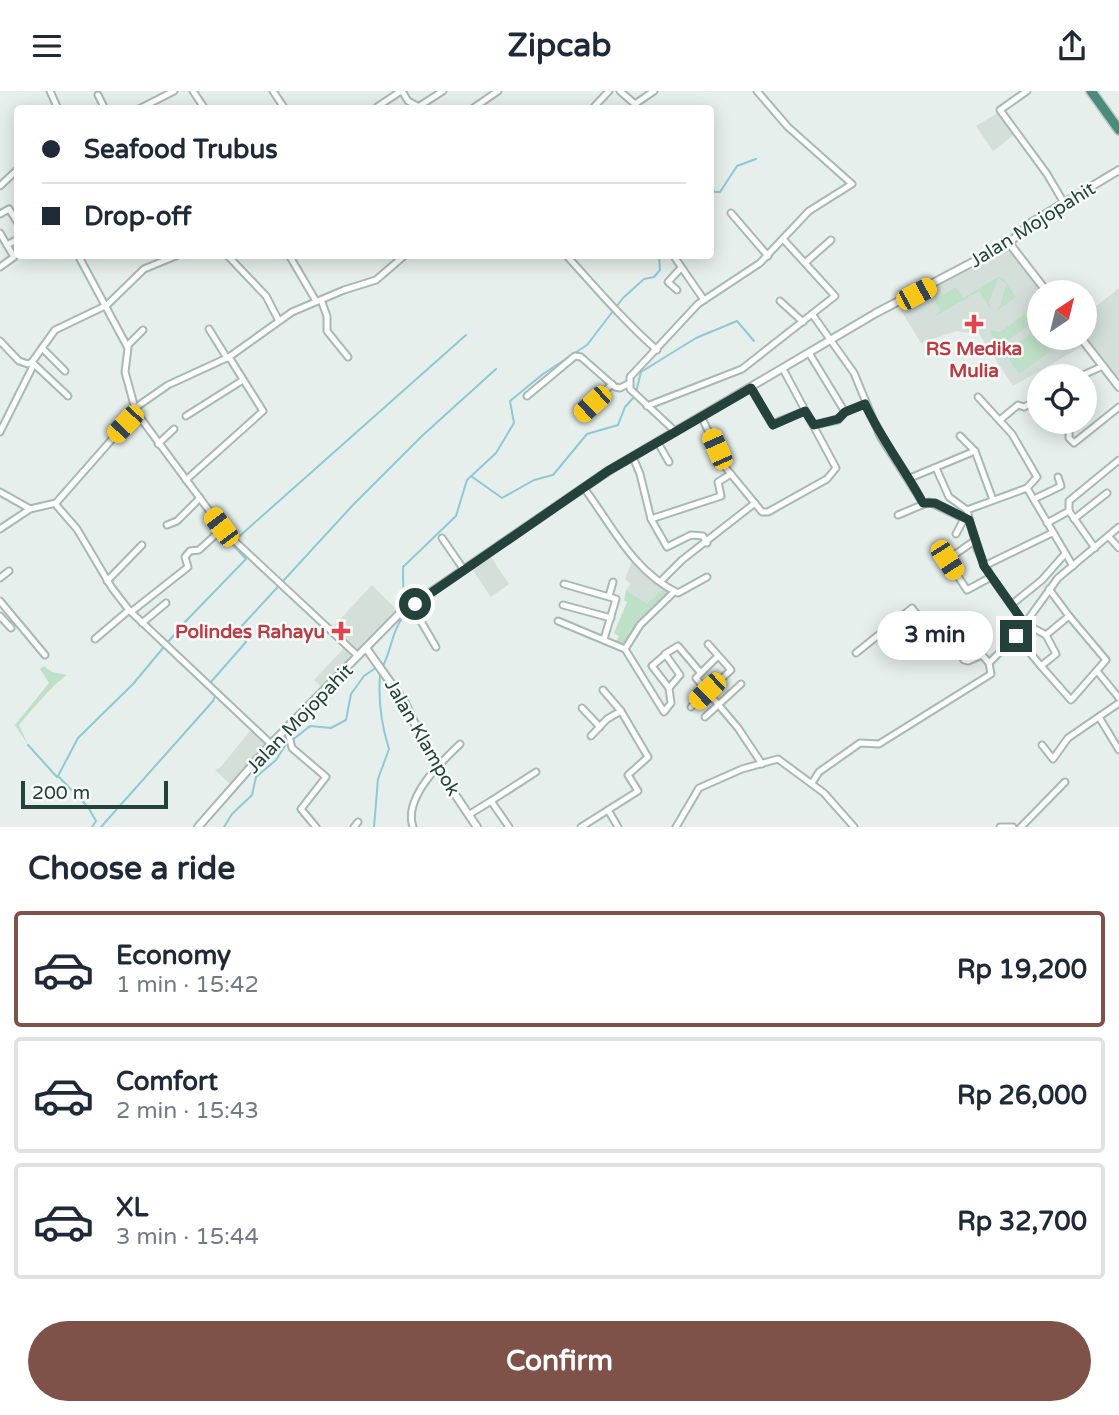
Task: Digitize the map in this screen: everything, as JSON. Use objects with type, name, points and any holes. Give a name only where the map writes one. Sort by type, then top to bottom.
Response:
[{"type":"highway","points":[[1091,91],[1119,130]]},
{"type":"street","points":[[147,105],[174,91]]},
{"type":"street","points":[[380,105],[402,91],[408,101],[415,105]]},
{"type":"street","points":[[424,105],[443,91]]},
{"type":"street","points":[[478,105],[498,91]]},
{"type":"street","points":[[596,105],[610,91]]},
{"type":"street","points":[[620,91],[635,104],[654,91]]},
{"type":"street","points":[[676,432],[629,387],[629,377],[704,300],[768,255],[809,211],[852,184],[834,165],[788,127],[757,91]]},
{"type":"street","points":[[1013,91],[1018,97]]},
{"type":"street","points":[[1027,91],[999,110],[1047,174],[1064,203]]},
{"type":"street","points":[[98,95],[103,105]]},
{"type":"street","name":"Jalan Mojopahit","points":[[198,827],[271,744],[402,612],[633,457],[831,339],[1009,243],[1029,225],[1119,170]]},
{"type":"street","points":[[0,186],[14,173]]},
{"type":"street","points":[[0,215],[9,209],[14,217]]},
{"type":"street","points":[[731,213],[768,255]]},
{"type":"street","points":[[0,233],[14,256]]},
{"type":"street","points":[[647,405],[733,374],[835,296],[783,239]]},
{"type":"street","points":[[806,262],[831,240]]},
{"type":"street","points":[[7,245],[14,241]]},
{"type":"street","points":[[1009,243],[1038,280]]},
{"type":"street","points":[[80,259],[127,346],[125,372],[136,410],[158,444],[234,542],[358,656]]},
{"type":"street","points":[[0,432],[33,363],[55,330],[107,305],[144,269],[168,259]]},
{"type":"street","points":[[231,259],[266,296],[279,321]]},
{"type":"street","points":[[292,259],[327,316],[327,331],[348,357]]},
{"type":"street","points":[[0,529],[30,509],[56,503],[136,410],[168,385],[228,358],[279,321],[318,300],[376,280],[398,259]]},
{"type":"street","points":[[570,259],[618,312],[657,349]]},
{"type":"street","points":[[675,259],[704,300]]},
{"type":"street","points":[[677,290],[668,282],[680,269]]},
{"type":"street","points":[[780,301],[803,322]]},
{"type":"street","points":[[812,314],[858,380],[865,404],[884,444],[910,478],[923,503]]},
{"type":"street","points":[[186,481],[262,412],[209,329]]},
{"type":"street","points":[[127,346],[143,330]]},
{"type":"street","points":[[0,341],[19,361],[33,363]]},
{"type":"street","points":[[42,348],[65,371]]},
{"type":"street","points":[[1090,350],[1119,387]]},
{"type":"street","points":[[809,353],[845,412]]},
{"type":"street","points":[[527,396],[575,356],[581,357],[612,384],[620,388],[629,387]]},
{"type":"street","points":[[33,363],[68,396]]},
{"type":"street","points":[[1097,369],[1103,366]]},
{"type":"street","points":[[702,418],[731,474],[762,512],[768,512],[834,474],[836,468],[783,369]]},
{"type":"street","points":[[186,416],[243,380]]},
{"type":"street","points":[[580,415],[612,384]]},
{"type":"street","points":[[751,388],[772,424],[805,411]]},
{"type":"street","points":[[967,510],[1027,488],[1037,477],[1015,437],[978,397]]},
{"type":"street","points":[[814,425],[838,419],[845,412],[865,404]]},
{"type":"street","points":[[1000,420],[1018,405],[1027,406]]},
{"type":"street","points":[[1097,425],[1119,407]]},
{"type":"street","points":[[158,444],[174,429]]},
{"type":"street","points":[[1069,434],[1074,443],[1085,434]]},
{"type":"street","points":[[960,436],[975,451],[993,500]]},
{"type":"street","points":[[658,443],[669,462]]},
{"type":"street","points":[[910,478],[975,451]]},
{"type":"street","points":[[633,457],[651,519],[667,547],[691,535],[703,537],[707,543]]},
{"type":"street","points":[[1095,548],[1069,511],[1069,501],[1119,460]]},
{"type":"street","points":[[936,468],[949,497],[967,510]]},
{"type":"street","points":[[651,519],[722,496],[718,482],[731,474]]},
{"type":"street","points":[[1034,499],[1061,485],[1058,477]]},
{"type":"street","points":[[584,488],[629,555],[674,592],[682,593],[707,577]]},
{"type":"street","points":[[1027,488],[1064,555],[1073,566]]},
{"type":"street","points":[[0,492],[30,509]]},
{"type":"street","points":[[1074,519],[1107,493]]},
{"type":"street","points":[[167,525],[177,521],[200,498]]},
{"type":"street","points":[[56,503],[77,529],[107,580],[130,611],[271,744]]},
{"type":"street","points":[[661,582],[682,560],[755,503]]},
{"type":"street","points":[[898,515],[923,503],[935,503],[966,520]]},
{"type":"street","points":[[967,510],[966,520],[984,566],[1024,623],[1046,635],[1056,654],[1041,666]]},
{"type":"street","points":[[1047,523],[1069,511]]},
{"type":"street","points":[[956,534],[966,520]]},
{"type":"street","points":[[989,663],[1016,636],[1049,589],[1119,527]]},
{"type":"street","points":[[95,639],[189,566],[185,558],[188,552],[199,550],[222,529]]},
{"type":"street","points":[[984,566],[1052,533]]},
{"type":"street","points":[[1109,537],[1118,546]]},
{"type":"street","points":[[442,538],[464,570]]},
{"type":"street","points":[[974,541],[947,560],[967,590],[991,577]]},
{"type":"street","points":[[107,580],[142,545]]},
{"type":"street","points":[[1011,605],[1042,580],[1064,555]]},
{"type":"street","points":[[0,578],[9,571]]},
{"type":"street","points":[[609,596],[613,582]]},
{"type":"street","points":[[564,584],[616,599],[604,639]]},
{"type":"street","points":[[1016,636],[1070,699],[1097,671],[1106,656],[1049,589]]},
{"type":"street","points":[[625,649],[642,622],[674,592]]},
{"type":"street","points":[[0,601],[45,655]]},
{"type":"street","points":[[142,623],[166,603]]},
{"type":"street","points":[[563,605],[611,618]]},
{"type":"street","points":[[411,607],[436,647]]},
{"type":"street","points":[[856,653],[914,607],[926,627]]},
{"type":"street","points":[[1046,635],[1069,615]]},
{"type":"street","points":[[0,616],[11,628]]},
{"type":"street","points":[[812,783],[819,772],[860,743],[880,744],[992,673],[989,663],[982,655],[964,660],[940,620],[904,641]]},
{"type":"street","points":[[558,621],[625,649],[664,712],[671,703],[669,688],[681,675],[665,655]]},
{"type":"street","points":[[691,707],[730,670],[708,644]]},
{"type":"street","points":[[669,688],[652,669],[653,664],[678,646],[700,672]]},
{"type":"street","name":"Jalan Klampok","points":[[366,648],[405,703],[438,769],[477,827]]},
{"type":"street","points":[[718,656],[696,678],[741,731],[762,764]]},
{"type":"street","points":[[1042,745],[1052,760],[1066,740],[1119,701],[1097,671]]},
{"type":"street","points":[[705,717],[741,684]]},
{"type":"street","points":[[581,827],[638,791],[628,775],[648,757],[621,711],[603,690]]},
{"type":"street","points":[[582,708],[600,727]]},
{"type":"street","points":[[592,736],[621,711]]},
{"type":"street","points":[[1099,717],[1119,750]]},
{"type":"street","points":[[287,728],[288,742],[326,777],[301,809],[316,827]]},
{"type":"street","points":[[412,827],[410,816],[413,805],[438,769],[460,744]]},
{"type":"street","points":[[676,827],[699,788],[780,759],[801,778],[812,783],[854,827]]},
{"type":"street","points":[[470,814],[536,772]]},
{"type":"street","points":[[1021,827],[1065,782]]},
{"type":"street","points":[[491,801],[509,827]]},
{"type":"street","points":[[608,810],[618,827]]},
{"type":"street","points":[[1000,827],[1013,827]]},
{"type":"shaded area","points":[[999,112],[1015,134],[993,151],[976,126]]},
{"type":"shaded area","name":"RS Medika Mulia","points":[[1008,249],[1032,280],[1027,280],[1027,350],[1076,350],[1051,364],[1027,364],[1027,378],[1013,386],[979,334],[956,331],[921,343],[899,307]]},
{"type":"shaded area","points":[[1119,288],[1119,375],[1116,377],[1095,350],[1097,350],[1097,305]]},
{"type":"shaded area","points":[[491,557],[509,584],[491,597],[472,569]]},
{"type":"shaded area","points":[[632,561],[665,587],[650,604],[640,603],[626,590],[631,584],[625,579]]},
{"type":"shaded area","points":[[372,585],[397,610],[358,652],[332,628]]},
{"type":"shaded area","points":[[345,647],[355,656],[323,689],[314,680]]},
{"type":"shaded area","points":[[252,728],[268,745],[232,786],[215,770],[221,767]]},
{"type":"green space","points":[[998,277],[1003,278],[1016,297],[995,312],[1000,306],[1006,284],[998,278],[989,303],[992,311],[979,291],[934,317],[940,311],[934,300],[956,287],[963,298]]},
{"type":"green space","points":[[1025,314],[1027,326],[1001,346],[1006,352],[1027,337],[1027,350],[1051,351],[1033,364],[1027,364],[1027,368],[1019,374],[990,333],[991,330],[1000,332]]},
{"type":"green space","points":[[665,587],[670,592],[637,625],[624,646],[616,642],[619,636],[614,633],[627,602],[624,600],[626,590],[647,604]]},
{"type":"green space","points":[[44,666],[52,672],[67,675],[19,725],[28,745],[15,725],[49,683],[40,669]]},
{"type":"waterway","points":[[714,191],[720,192],[737,166],[756,159]]},
{"type":"waterway","points":[[405,609],[403,567],[456,516],[467,480],[496,453],[514,423],[510,401],[543,374],[587,345],[623,298],[644,279],[654,277],[660,270],[659,259]]},
{"type":"waterway","points":[[636,392],[641,372],[696,338],[737,321],[754,341]]},
{"type":"waterway","points":[[92,827],[96,821],[88,807],[58,776],[78,738],[133,684],[183,624],[246,559],[232,544],[234,541],[466,335]]},
{"type":"waterway","points":[[210,683],[246,642],[240,628],[352,506],[423,435],[496,369]]},
{"type":"waterway","points":[[471,476],[502,498],[534,480],[553,475],[587,434],[618,425],[625,407],[634,397]]},
{"type":"waterway","points":[[383,666],[397,626],[405,614]]},
{"type":"waterway","points":[[224,827],[232,814],[252,795],[256,777],[276,760],[285,746],[310,726],[331,728],[346,720],[351,694],[364,676],[377,667]]},
{"type":"waterway","points":[[374,827],[378,779],[389,749],[381,713],[380,675]]},
{"type":"waterway","points":[[101,827],[213,701],[215,696],[206,687]]},
{"type":"waterway","points":[[28,745],[57,777]]},
{"type":"place","name":"RS Medika Mulia","points":[[974,324]]},
{"type":"place","name":"Polindes Rahayu","points":[[341,631]]},
{"type":"route","points":[[415,604],[608,471],[751,388],[773,425],[805,411],[814,425],[835,421],[845,412],[865,404],[884,444],[910,478],[923,503],[935,503],[958,517],[969,520],[984,566],[1024,623],[1016,636]]}]
